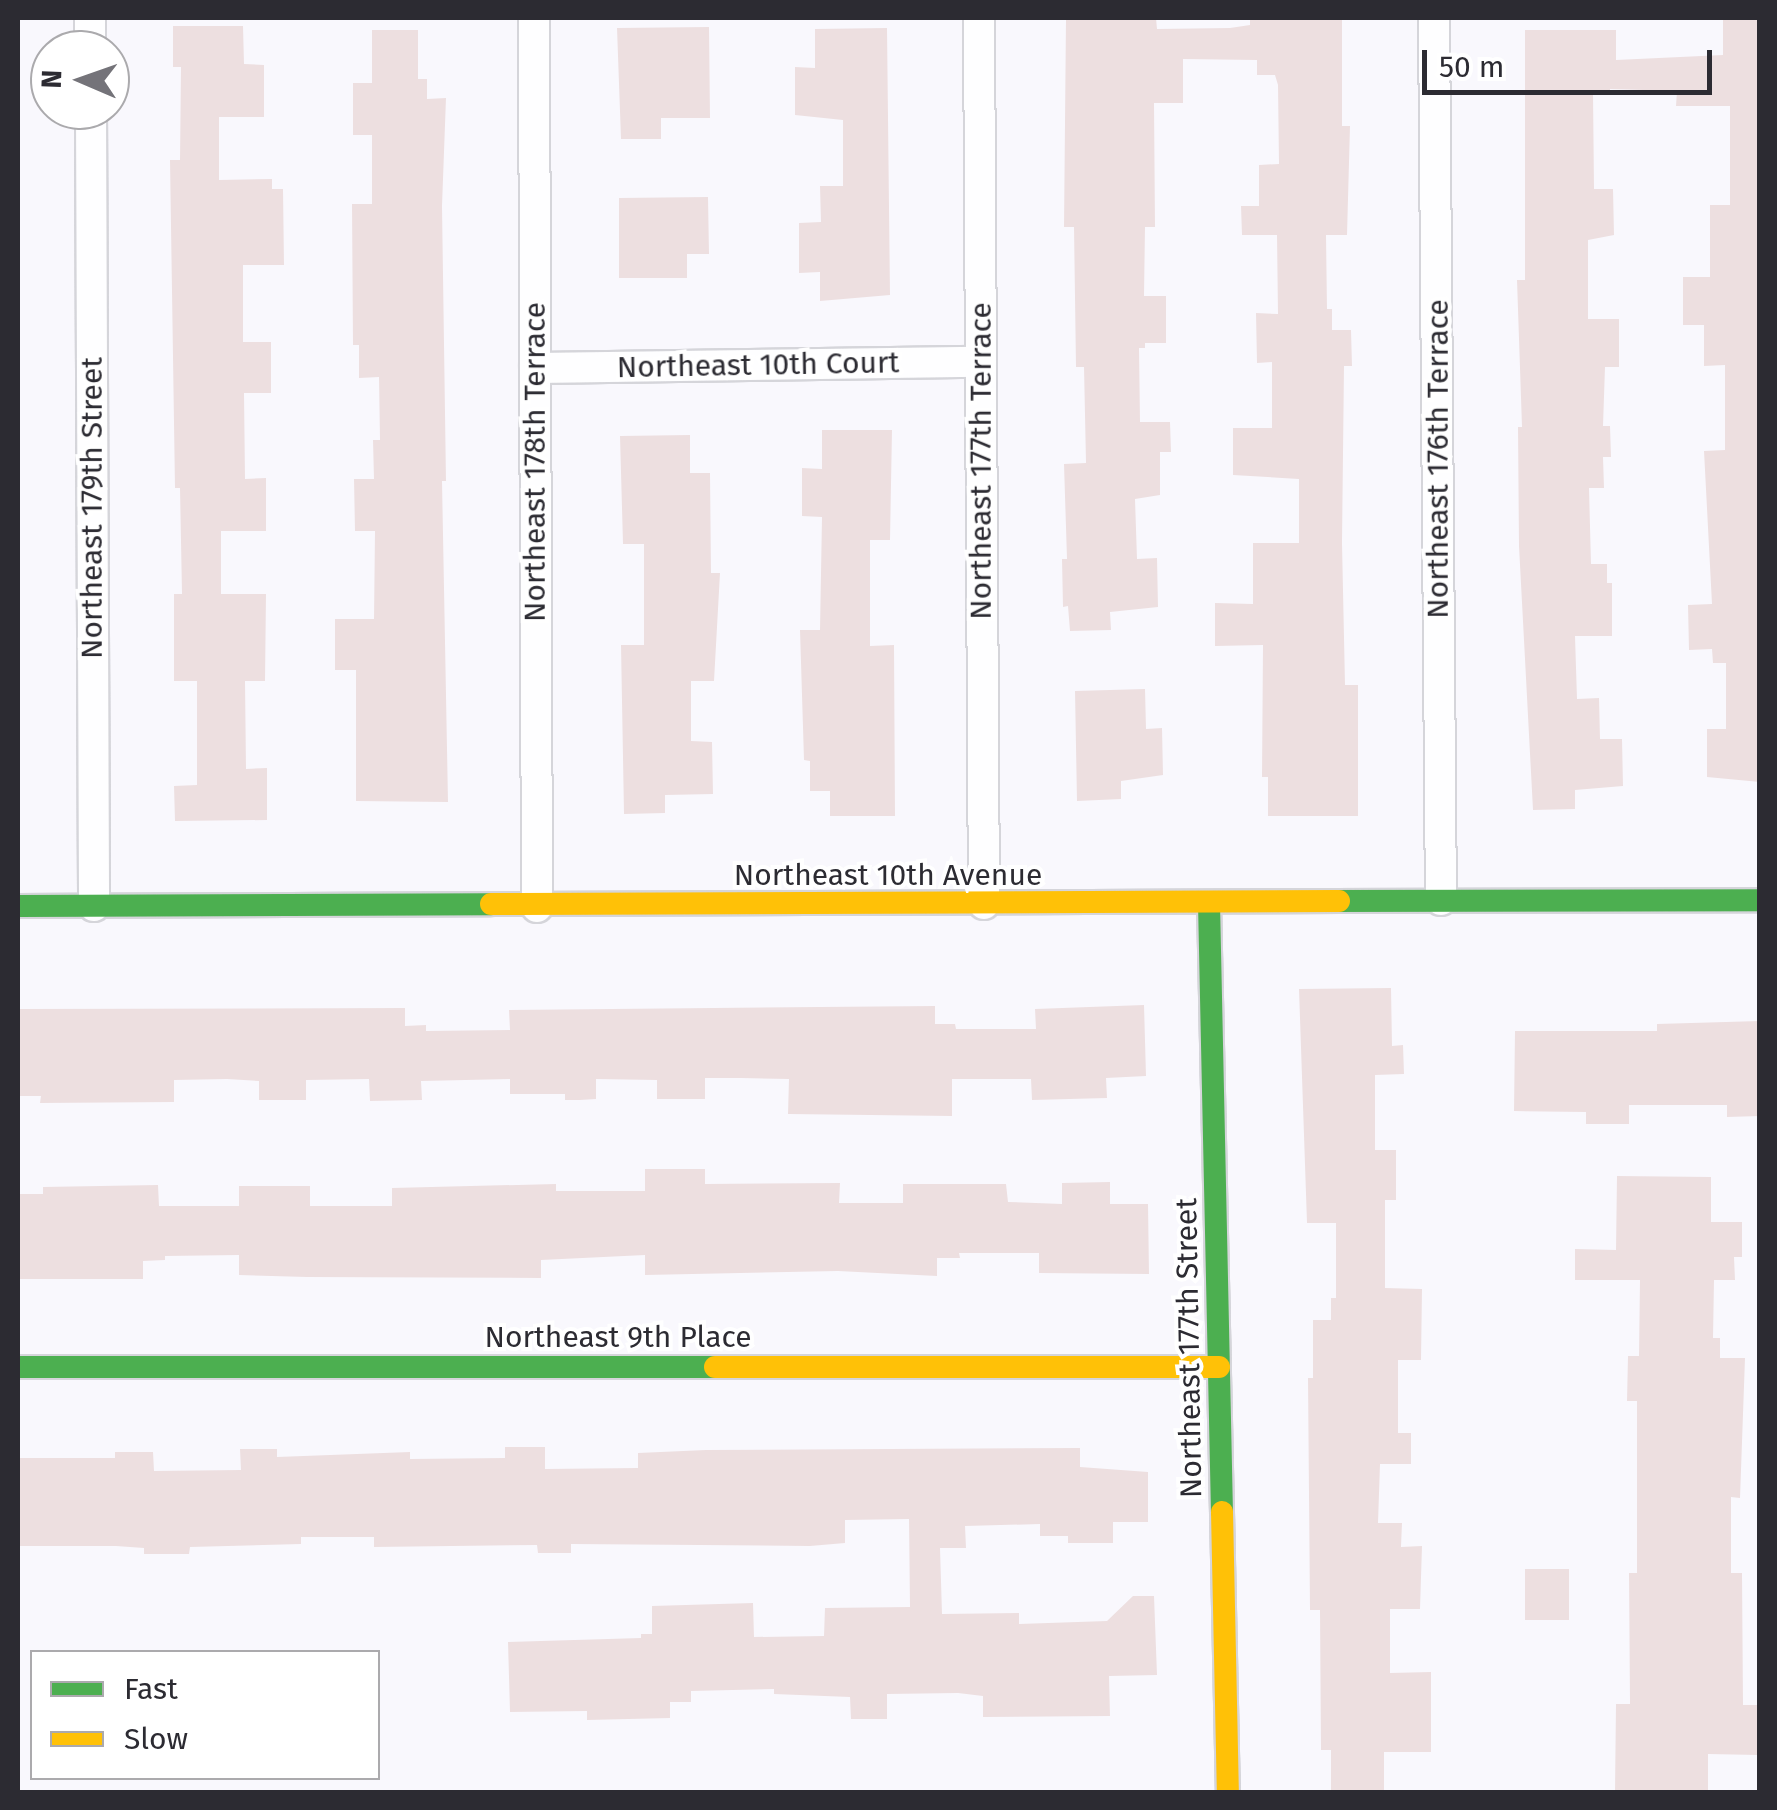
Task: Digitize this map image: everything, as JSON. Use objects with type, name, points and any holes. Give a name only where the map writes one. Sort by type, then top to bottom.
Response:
[{"type":"street","name":"Northeast 178th Terrace","points":[[534,18],[536,907]]},
{"type":"street","name":"Northeast 177th Terrace","points":[[979,18],[984,904]]},
{"type":"street","name":"Northeast 176th Terrace","points":[[1434,18],[1441,900]]},
{"type":"street","name":"Northeast 179th Street","points":[[91,130],[94,906]]},
{"type":"street","name":"Northeast 10th Court","points":[[535,368],[981,362]]},
{"type":"street","name":"Northeast 10th Avenue","points":[[18,906],[1760,900]]},
{"type":"street","name":"Northeast 177th Street","points":[[1208,903],[1228,1792]]},
{"type":"street","name":"Northeast 9th Place","points":[[18,1367],[1219,1367]]},
{"type":"building","points":[[1066,18],[1156,18],[1157,29],[1230,28],[1250,25],[1250,18],[1342,18],[1342,126],[1350,126],[1347,235],[1326,235],[1327,309],[1332,309],[1332,330],[1351,330],[1352,366],[1344,366],[1342,543],[1345,685],[1358,685],[1358,816],[1268,816],[1268,777],[1262,777],[1263,645],[1215,646],[1215,603],[1253,604],[1253,543],[1299,543],[1299,479],[1233,475],[1233,428],[1272,428],[1272,362],[1257,363],[1256,313],[1278,314],[1277,235],[1242,235],[1241,206],[1259,206],[1259,165],[1279,164],[1278,85],[1275,75],[1257,75],[1257,60],[1183,59],[1183,103],[1154,103],[1155,227],[1145,227],[1144,296],[1166,296],[1166,343],[1145,343],[1145,348],[1139,348],[1140,422],[1170,422],[1171,452],[1160,452],[1160,495],[1135,499],[1137,559],[1157,558],[1158,607],[1110,612],[1111,630],[1070,631],[1068,606],[1063,607],[1062,559],[1067,559],[1064,464],[1086,463],[1084,367],[1076,367],[1074,227],[1064,227]]},
{"type":"building","points":[[1723,18],[1760,18],[1760,782],[1707,777],[1707,729],[1726,729],[1726,663],[1713,663],[1712,649],[1689,650],[1688,605],[1712,604],[1704,451],[1725,450],[1725,365],[1704,366],[1704,325],[1683,325],[1683,277],[1710,277],[1710,205],[1730,205],[1730,106],[1676,106],[1677,91],[1610,89],[1610,93],[1593,93],[1594,189],[1613,189],[1614,235],[1588,240],[1588,319],[1619,319],[1619,367],[1605,367],[1603,426],[1610,426],[1611,457],[1603,457],[1604,488],[1589,488],[1591,564],[1607,564],[1607,583],[1612,583],[1612,636],[1575,636],[1577,699],[1599,698],[1600,739],[1622,739],[1623,786],[1575,790],[1575,809],[1533,810],[1519,546],[1518,427],[1522,427],[1517,280],[1525,280],[1525,30],[1616,30],[1616,60],[1723,55]]},
{"type":"building","points":[[173,26],[243,26],[244,64],[264,65],[264,117],[219,117],[219,180],[272,179],[272,189],[283,189],[284,265],[243,265],[243,342],[271,342],[271,393],[244,393],[245,479],[266,478],[266,531],[221,531],[221,594],[266,594],[265,681],[245,681],[246,769],[267,768],[267,820],[175,821],[174,786],[197,785],[197,681],[174,681],[174,594],[182,594],[180,488],[175,488],[170,160],[180,160],[181,67],[173,67]]},
{"type":"building","points":[[709,27],[710,118],[661,118],[661,139],[621,139],[617,28]]},
{"type":"building","points":[[887,28],[890,295],[820,301],[820,272],[799,273],[799,223],[821,222],[820,186],[843,186],[843,120],[795,115],[795,67],[815,68],[815,29]]},
{"type":"building","points":[[372,30],[418,30],[418,79],[427,79],[427,99],[446,98],[442,206],[446,481],[442,481],[448,802],[356,801],[356,670],[335,670],[335,619],[374,619],[375,531],[355,531],[354,479],[374,479],[373,440],[380,440],[379,377],[359,378],[359,345],[353,345],[352,204],[372,204],[372,135],[353,135],[353,83],[372,83]]},
{"type":"building","points":[[708,197],[709,254],[687,254],[687,278],[619,278],[619,198]]},
{"type":"building","points":[[822,430],[892,430],[890,540],[870,540],[870,646],[894,645],[895,816],[830,816],[830,791],[810,791],[810,761],[804,760],[800,630],[820,630],[822,517],[802,516],[802,468],[822,469]]},
{"type":"building","points":[[690,435],[690,473],[710,473],[711,573],[720,573],[714,681],[691,681],[691,741],[712,742],[713,794],[665,795],[665,813],[624,814],[621,645],[644,645],[644,544],[623,544],[620,436]]},
{"type":"building","points":[[1145,689],[1146,729],[1162,728],[1163,775],[1121,781],[1121,799],[1077,801],[1075,691]]},
{"type":"building","points":[[1391,988],[1392,1046],[1403,1045],[1404,1074],[1375,1075],[1375,1150],[1396,1150],[1396,1200],[1385,1200],[1385,1288],[1422,1289],[1421,1360],[1398,1360],[1398,1433],[1411,1433],[1411,1464],[1380,1464],[1378,1523],[1402,1523],[1401,1547],[1422,1546],[1420,1609],[1390,1609],[1390,1673],[1431,1672],[1431,1752],[1384,1752],[1384,1792],[1331,1792],[1331,1750],[1321,1750],[1320,1610],[1310,1610],[1308,1378],[1313,1378],[1313,1320],[1331,1320],[1331,1298],[1336,1298],[1336,1223],[1307,1223],[1299,989]]},
{"type":"building","points":[[1144,1005],[1146,1076],[1106,1078],[1107,1098],[1032,1100],[1031,1079],[952,1079],[952,1116],[788,1114],[789,1079],[705,1078],[705,1099],[657,1099],[657,1080],[596,1079],[596,1099],[580,1100],[565,1100],[565,1094],[510,1094],[510,1079],[421,1081],[422,1100],[370,1101],[369,1079],[306,1080],[306,1100],[259,1100],[259,1081],[227,1079],[174,1080],[174,1102],[40,1103],[41,1096],[18,1096],[18,1009],[405,1008],[405,1026],[426,1025],[426,1031],[510,1030],[509,1010],[935,1006],[935,1024],[955,1024],[956,1029],[1036,1029],[1035,1009]]},
{"type":"building","points":[[1760,1021],[1760,1116],[1727,1117],[1727,1105],[1629,1105],[1629,1124],[1586,1124],[1586,1112],[1514,1111],[1515,1031],[1657,1031],[1657,1024]]},
{"type":"building","points":[[645,1169],[705,1169],[705,1184],[840,1183],[839,1203],[903,1203],[903,1184],[1006,1184],[1008,1202],[1062,1204],[1062,1183],[1110,1182],[1110,1204],[1148,1204],[1149,1274],[1039,1273],[1039,1253],[959,1253],[960,1258],[937,1258],[937,1276],[838,1271],[645,1275],[645,1255],[541,1260],[541,1278],[307,1277],[239,1275],[239,1255],[165,1256],[165,1260],[143,1261],[143,1279],[18,1279],[18,1194],[43,1194],[43,1187],[158,1185],[159,1206],[239,1206],[239,1186],[310,1186],[310,1206],[392,1206],[392,1188],[556,1184],[556,1191],[645,1191]]},
{"type":"building","points":[[1617,1176],[1711,1177],[1711,1222],[1742,1222],[1742,1257],[1734,1257],[1735,1280],[1714,1280],[1713,1338],[1720,1338],[1720,1358],[1745,1358],[1740,1498],[1731,1497],[1731,1573],[1742,1573],[1743,1705],[1758,1705],[1758,1755],[1708,1754],[1708,1792],[1615,1792],[1616,1704],[1630,1704],[1629,1573],[1637,1573],[1637,1401],[1627,1401],[1628,1356],[1639,1356],[1640,1280],[1575,1280],[1575,1249],[1616,1250]]},
{"type":"building","points":[[505,1447],[545,1447],[545,1469],[638,1468],[638,1453],[706,1450],[1080,1448],[1080,1467],[1148,1472],[1148,1522],[1113,1522],[1113,1543],[1068,1543],[1068,1536],[1040,1536],[1040,1524],[965,1526],[966,1548],[940,1548],[942,1614],[1019,1613],[1019,1624],[1107,1621],[1133,1596],[1154,1596],[1157,1675],[1109,1676],[1110,1716],[983,1717],[983,1696],[958,1693],[887,1694],[887,1719],[851,1719],[850,1697],[774,1694],[774,1689],[691,1691],[691,1702],[670,1702],[670,1718],[587,1720],[587,1711],[510,1712],[508,1642],[641,1638],[641,1634],[652,1634],[652,1606],[753,1603],[754,1637],[824,1636],[825,1608],[910,1607],[909,1519],[845,1520],[845,1543],[810,1546],[571,1544],[571,1553],[538,1553],[537,1545],[374,1547],[374,1537],[301,1537],[301,1544],[190,1547],[189,1554],[144,1554],[144,1548],[116,1546],[18,1546],[18,1458],[115,1458],[115,1452],[153,1452],[154,1471],[241,1470],[240,1449],[277,1449],[277,1457],[410,1452],[410,1459],[505,1458]]},
{"type":"building","points":[[1525,1569],[1569,1569],[1569,1620],[1525,1620]]},
{"type":"traffic: fast","points":[[1339,901],[1760,900]]},
{"type":"traffic: fast","points":[[1209,903],[1222,1512]]},
{"type":"traffic: fast","points":[[18,906],[491,904]]},
{"type":"traffic: fast","points":[[18,1367],[715,1367]]},
{"type":"traffic: slow","points":[[491,904],[1339,901]]},
{"type":"traffic: slow","points":[[715,1367],[1219,1367]]},
{"type":"traffic: slow","points":[[1222,1512],[1228,1792]]}]
